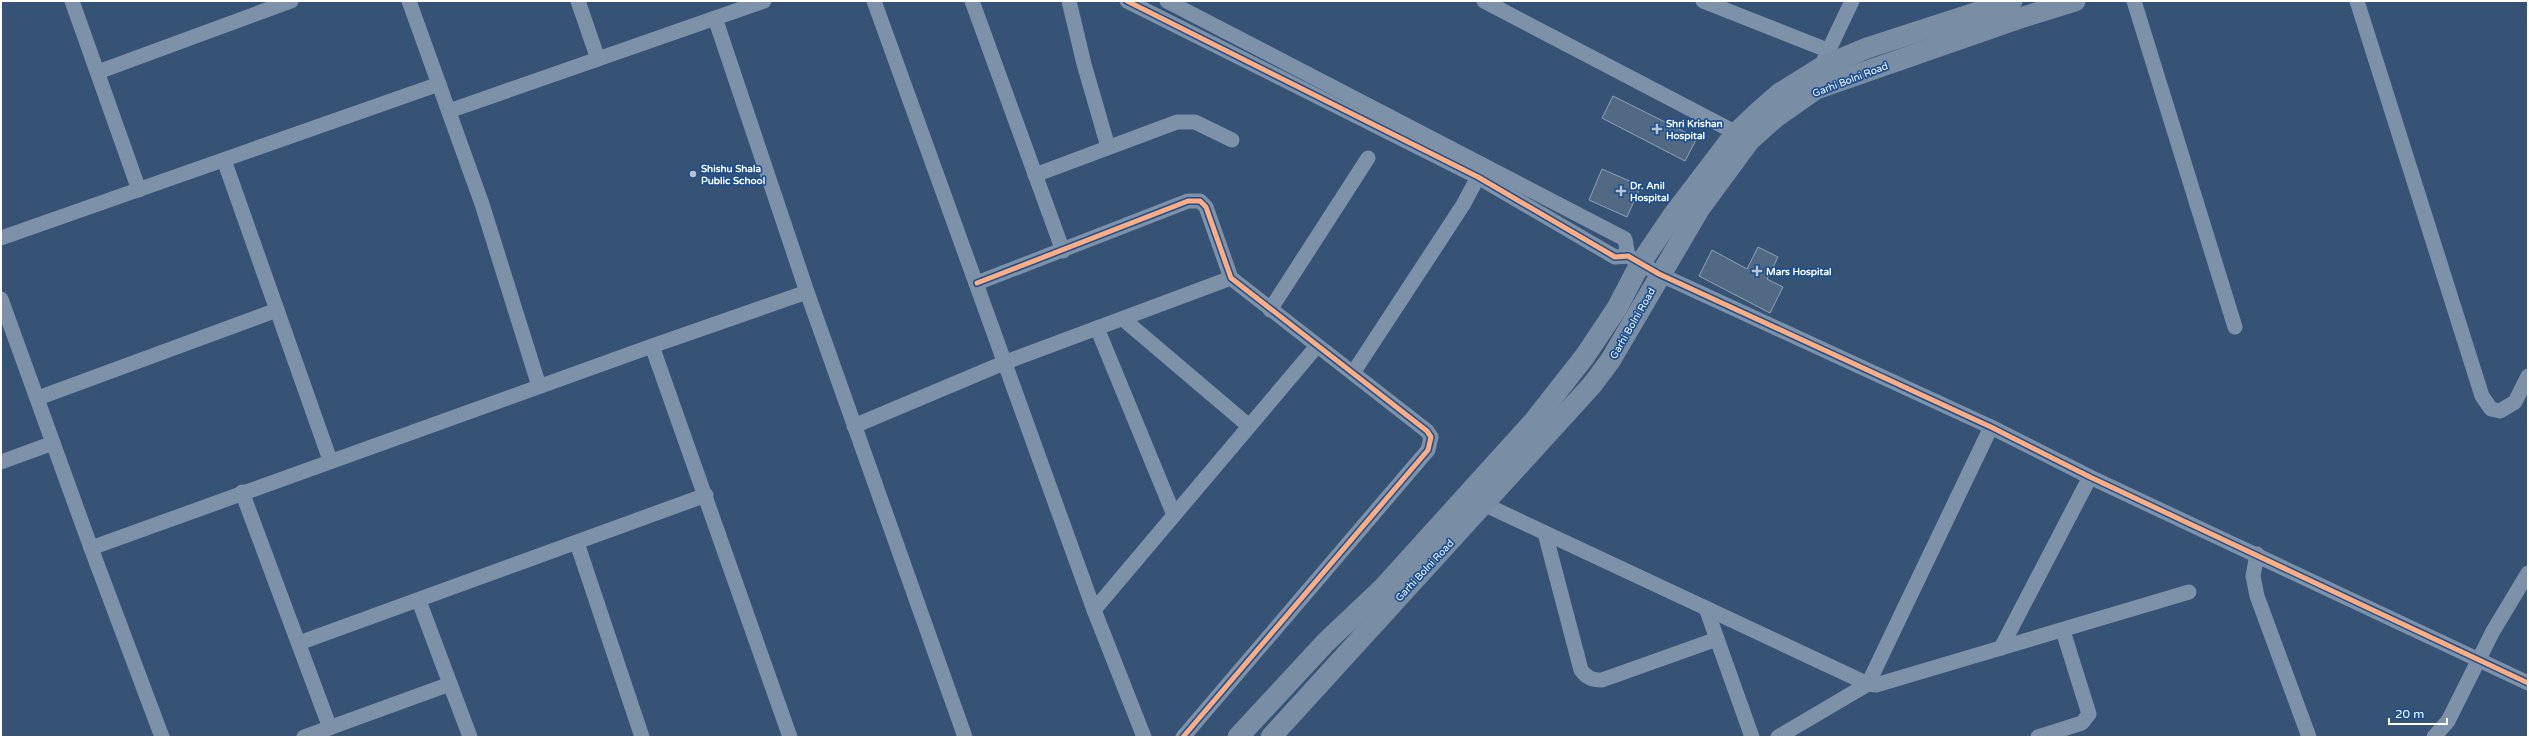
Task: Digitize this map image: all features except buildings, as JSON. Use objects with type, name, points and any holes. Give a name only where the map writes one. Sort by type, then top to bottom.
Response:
[{"type":"main road","name":"Garhi Bolni Road","points":[[1271,737],[1476,501],[1565,383],[1617,308],[1634,260],[1780,93],[1825,59],[1867,48],[2012,1]]},
{"type":"main road","name":"Garhi Bolni Road","points":[[1238,737],[1326,642],[1476,501],[1592,385],[1610,361],[1659,274],[1743,137],[1775,118],[1816,90],[2016,19],[2075,1]]},
{"type":"street","points":[[72,1],[139,190]]},
{"type":"street","points":[[98,72],[263,6],[291,1]]},
{"type":"street","points":[[409,1],[482,204],[539,386]]},
{"type":"street","points":[[578,1],[598,59]]},
{"type":"street","points":[[449,111],[764,1]]},
{"type":"street","points":[[874,1],[978,283],[1094,610],[1144,737]]},
{"type":"street","points":[[972,1],[1063,251]]},
{"type":"street","points":[[1069,1],[1086,71],[1108,147]]},
{"type":"street","points":[[1127,1],[1478,177],[1615,257],[1634,260],[1659,274],[1991,427],[2090,477],[2257,554],[2528,683]]},
{"type":"street","points":[[1167,1],[1625,239],[1634,260]]},
{"type":"street","points":[[1484,1],[1743,137]]},
{"type":"street","points":[[1703,1],[1825,59]]},
{"type":"street","points":[[1816,90],[1825,59],[1852,1]]},
{"type":"street","points":[[2134,1],[2236,327]]},
{"type":"street","points":[[2357,1],[2482,396],[2491,409],[2500,411],[2515,402],[2528,376]]},
{"type":"street","points":[[715,18],[807,292],[964,736]]},
{"type":"street","points":[[1,238],[439,84]]},
{"type":"street","points":[[1035,175],[1177,122],[1195,122],[1232,140]]},
{"type":"street","points":[[1270,310],[1368,158]]},
{"type":"street","points":[[224,160],[330,460]]},
{"type":"street","points":[[1353,373],[1463,205],[1478,177]]},
{"type":"street","points":[[978,283],[1188,201],[1200,201],[1206,207],[1231,278],[1270,310],[1427,431],[1431,437],[1428,450],[1183,737]]},
{"type":"street","points":[[854,426],[1006,362],[1231,278]]},
{"type":"street","points":[[90,548],[330,460],[807,292]]},
{"type":"street","points":[[1,299],[38,398],[90,548],[162,737]]},
{"type":"street","points":[[38,398],[277,310]]},
{"type":"street","points":[[1123,319],[1249,426]]},
{"type":"street","points":[[1097,328],[1174,514]]},
{"type":"street","points":[[652,346],[706,495],[790,737]]},
{"type":"street","points":[[1094,610],[1317,346]]},
{"type":"street","points":[[1868,684],[1991,427]]},
{"type":"street","points":[[1,462],[54,443]]},
{"type":"street","points":[[2001,648],[2090,477]]},
{"type":"street","points":[[242,492],[330,728]]},
{"type":"street","points":[[299,643],[419,601],[706,495]]},
{"type":"street","points":[[1476,501],[1546,532],[1868,684]]},
{"type":"street","points":[[1546,532],[1580,670],[1586,677],[1593,680],[1602,680],[1717,639]]},
{"type":"street","points":[[577,543],[642,737]]},
{"type":"street","points":[[2257,554],[2253,576],[2257,596],[2309,737]]},
{"type":"street","points":[[2434,737],[2448,721],[2478,659],[2528,573]]},
{"type":"street","points":[[1778,737],[1868,684],[1887,683],[2189,592]]},
{"type":"street","points":[[419,601],[470,737]]},
{"type":"street","points":[[1706,608],[1752,737]]},
{"type":"street","points":[[2038,737],[2082,723],[2089,714],[2063,631]]},
{"type":"street","points":[[304,737],[450,684]]},
{"type":"cycle path","points":[[1127,1],[1478,177],[1615,257],[1628,256],[1659,274],[1991,427],[2090,477],[2528,683]]},
{"type":"cycle path","points":[[977,283],[1188,201],[1200,201],[1206,207],[1231,278],[1427,431],[1431,437],[1428,450],[1183,737]]},
{"type":"place","name":"Shri Krishan Hospital","points":[[1657,129]]},
{"type":"place","name":"Shishu Shala Public School","points":[[693,174]]},
{"type":"place","name":"Dr. Anil Hospital","points":[[1621,191]]},
{"type":"place","name":"Mars Hospital","points":[[1757,271]]}]
